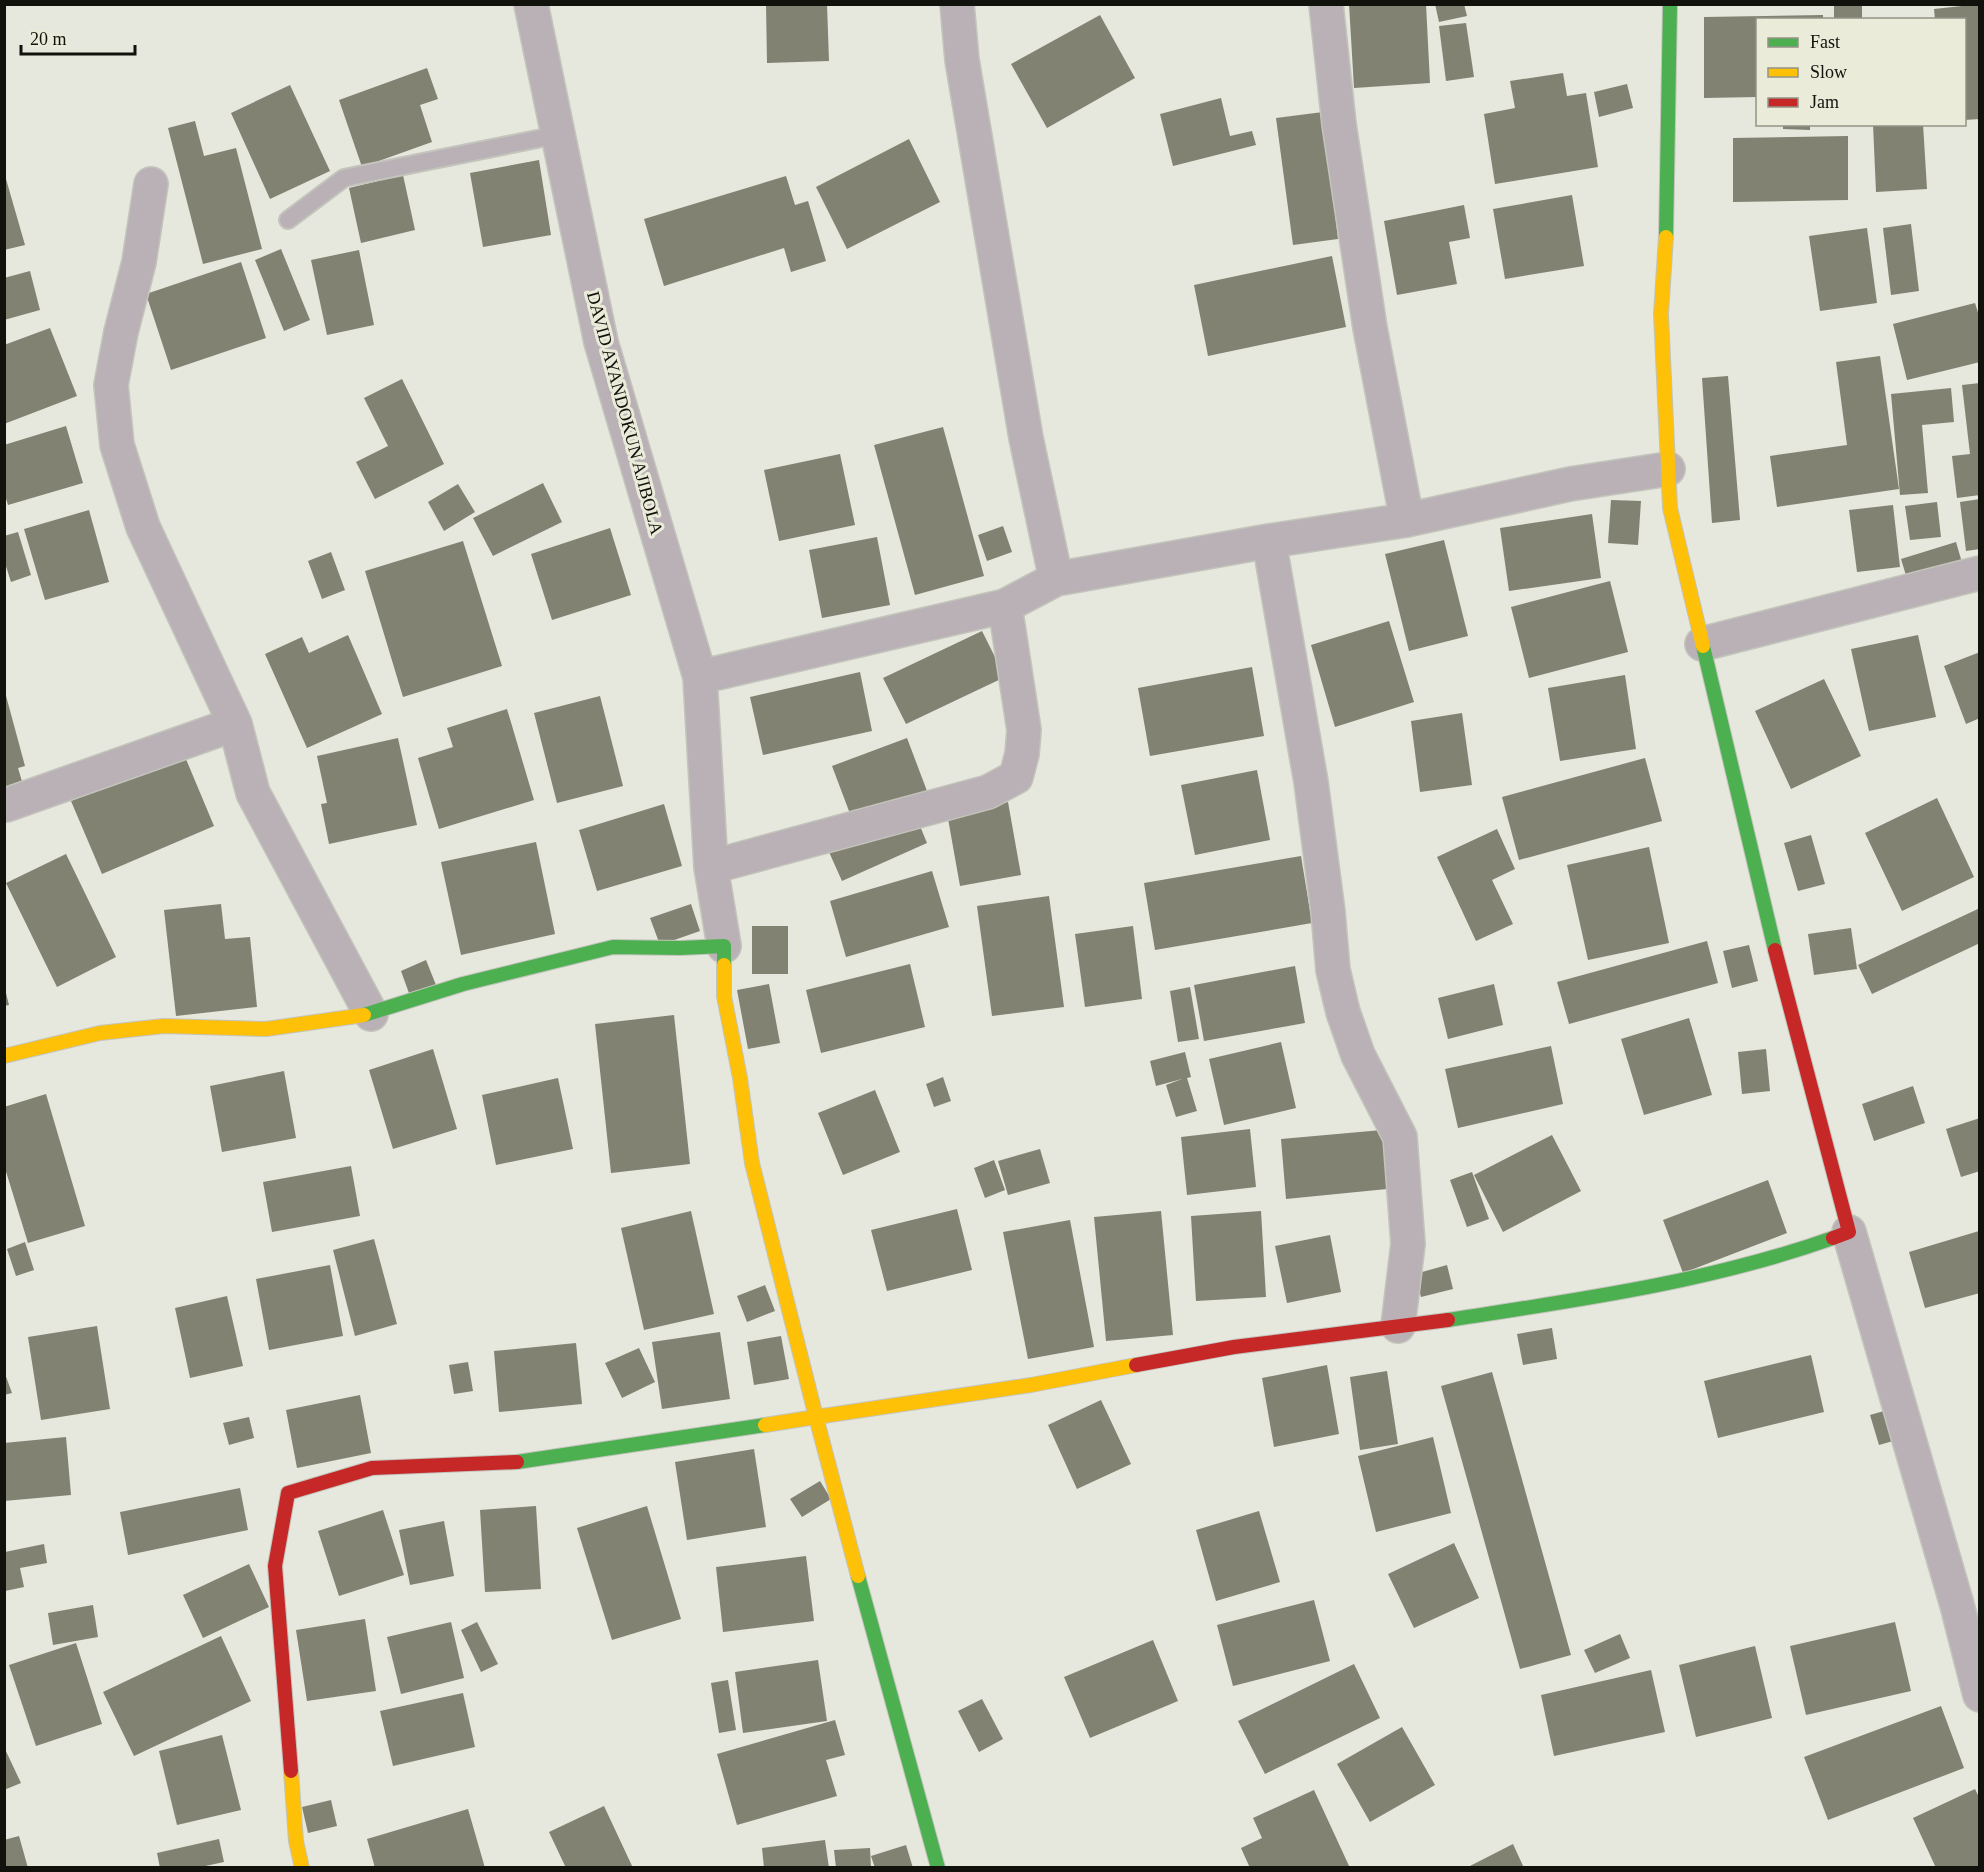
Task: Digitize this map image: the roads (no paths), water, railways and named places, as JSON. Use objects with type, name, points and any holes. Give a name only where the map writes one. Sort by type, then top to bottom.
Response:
[{"type":"street","name":"DAVID AYANDOKUN AJIBOLA","points":[[531,4],[601,342],[700,677],[711,867],[724,946]]},
{"type":"street","points":[[957,4],[962,60],[1026,438],[1056,579]]},
{"type":"street","points":[[1326,4],[1339,124],[1370,328],[1407,520]]},
{"type":"street","points":[[1670,4],[1667,219],[1661,314],[1670,508],[1770,932],[1849,1232],[1958,1605],[1980,1695]]},
{"type":"street","points":[[152,184],[139,262],[121,332],[111,385],[117,445],[144,527],[235,724],[254,793],[371,1014]]},
{"type":"street","points":[[700,677],[1005,606],[1056,579],[1269,541],[1407,520],[1570,484],[1668,469]]},
{"type":"street","points":[[1269,541],[1311,782],[1336,981],[1343,1012],[1358,1055],[1401,1137],[1408,1244],[1398,1326]]},
{"type":"street","points":[[1702,644],[1980,573]]},
{"type":"street","points":[[711,867],[988,792],[1016,777],[1022,754],[1024,730],[1005,606]]},
{"type":"street","points":[[6,806],[235,724]]},
{"type":"street","points":[[4,1056],[100,1034],[153,1027],[266,1029],[371,1014],[463,984],[613,946],[680,948],[724,946],[724,996],[740,1078],[752,1163],[836,1497],[938,1868]]},
{"type":"street","points":[[302,1868],[296,1841],[275,1566],[288,1493],[372,1468],[505,1464],[1031,1385],[1234,1347],[1398,1326],[1635,1291],[1785,1255],[1849,1232]]},
{"type":"lane","points":[[288,220],[344,178],[557,135]]}]
